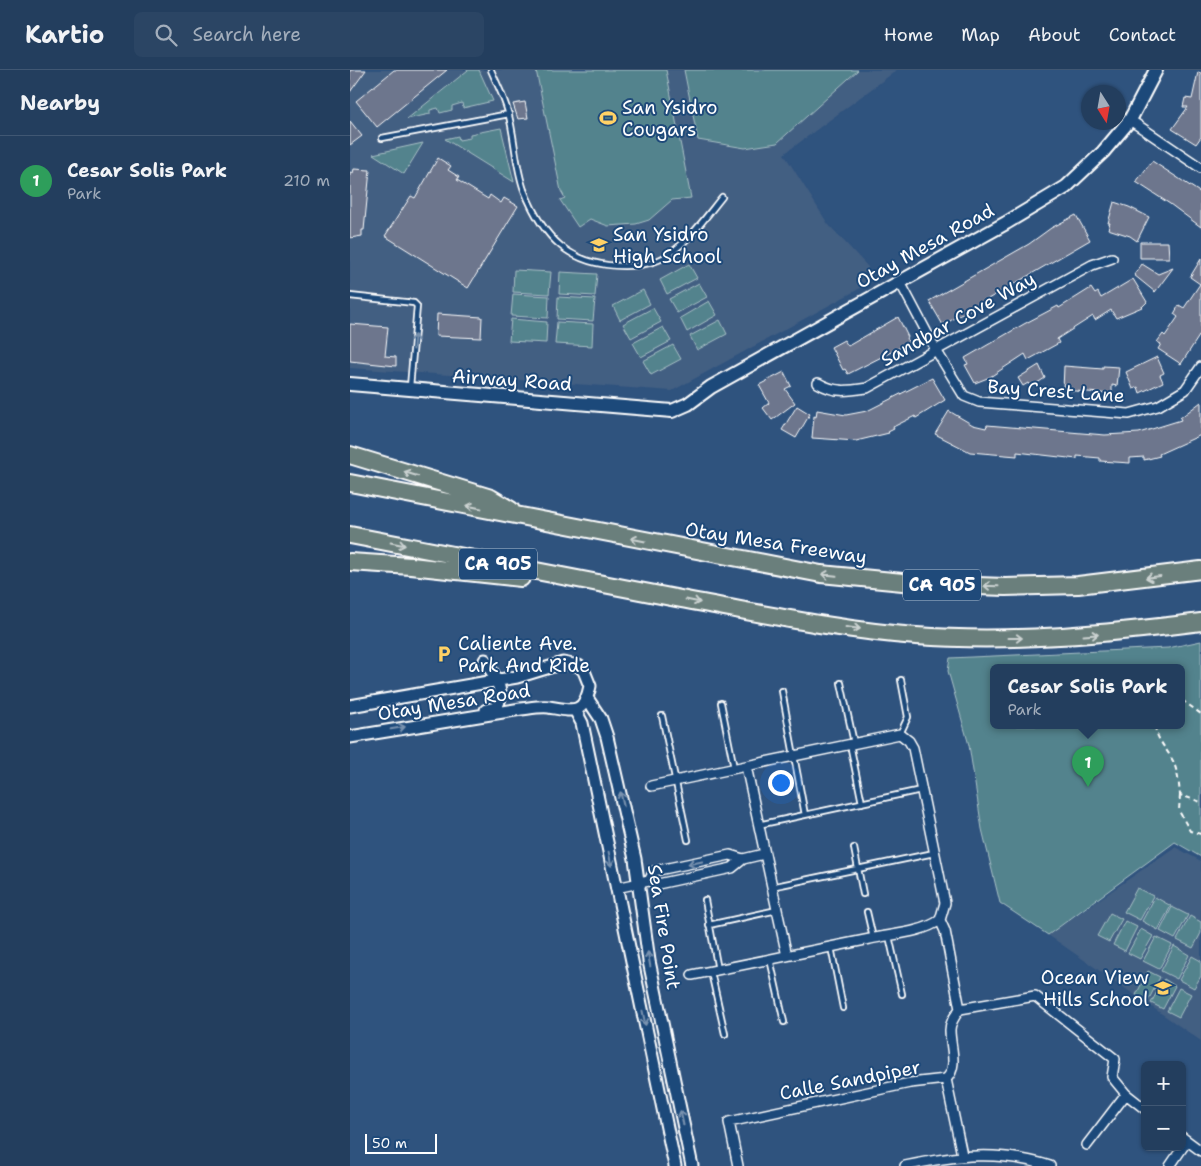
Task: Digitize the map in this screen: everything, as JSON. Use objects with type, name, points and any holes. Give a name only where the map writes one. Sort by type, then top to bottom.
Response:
[{"type":"highway","points":[[350,455],[491,498],[522,516]]},
{"type":"highway","name":"Otay Mesa Freeway","points":[[350,483],[821,574],[923,584],[1005,587],[1078,585],[1201,570]]},
{"type":"highway","name":"CA 905","points":[[350,535],[645,592],[838,626],[916,636],[1042,638],[1116,633],[1201,622]]},
{"type":"highway","points":[[350,562],[410,566],[645,592]]},
{"type":"main road","name":"Otay Mesa Road","points":[[672,411],[688,404],[711,387],[1066,187],[1103,152],[1130,120],[1156,70]]},
{"type":"main road","name":"Airway Road","points":[[350,384],[410,391],[672,411]]},
{"type":"street","points":[[1130,120],[1201,168]]},
{"type":"street","name":"Sandbar Cove Way","points":[[818,383],[830,390],[842,392],[867,388],[1092,264],[1112,258]]},
{"type":"street","name":"Bay Crest Lane","points":[[900,282],[936,350],[964,396],[979,402],[1129,414],[1158,406],[1185,390],[1201,368]]},
{"type":"street","points":[[465,717],[495,708],[499,704],[500,689],[485,660],[484,670],[476,684]]},
{"type":"street","name":"Otay Mesa Road","points":[[350,706],[497,680],[569,663],[579,666],[589,678],[590,686],[587,698]]},
{"type":"street","points":[[575,710],[587,698]]},
{"type":"street","name":"Sea Fire Point","points":[[587,698],[600,719],[607,737],[635,859],[644,882],[649,961],[692,1166]]},
{"type":"street","name":"Otay Mesa Road","points":[[350,737],[465,717],[537,708],[566,712],[575,710]]},
{"type":"street","name":"Sea Fire Point","points":[[575,710],[582,723],[675,1166]]},
{"type":"street","points":[[651,786],[900,734],[909,741],[913,748],[945,903],[940,920],[945,931],[960,1009]]},
{"type":"street","points":[[746,766],[787,956]]},
{"type":"street","points":[[616,888],[644,882],[658,884],[732,868],[742,859],[764,854]]},
{"type":"street","points":[[692,976],[921,928],[940,920]]},
{"type":"street","points":[[946,1079],[951,1074],[953,1068],[950,1029],[952,1020],[960,1009],[1035,996],[1115,1059],[1112,1077],[1126,1094],[1141,1106]]},
{"type":"street","name":"Calle Sandpiper","points":[[738,1166],[729,1122],[910,1084],[946,1079],[962,1155]]},
{"type":"street","points":[[1087,1144],[1126,1094]]},
{"type":"street","points":[[1186,1140],[1201,1152]]},
{"type":"street","points":[[1170,1166],[1178,1151]]},
{"type":"street","points":[[905,1166],[962,1155],[1021,1158],[1050,1166]]},
{"type":"lane","points":[[490,70],[509,114],[524,188],[539,222],[552,239],[584,261],[604,266],[632,266],[666,256],[692,234],[722,197]]},
{"type":"lane","points":[[382,138],[509,114]]},
{"type":"lane","points":[[350,296],[414,303],[417,306],[410,391]]},
{"type":"lane","points":[[900,734],[908,717],[901,680]]},
{"type":"lane","points":[[841,683],[862,803]]},
{"type":"lane","points":[[782,691],[805,815]]},
{"type":"lane","points":[[721,703],[734,768]]},
{"type":"lane","points":[[662,716],[688,840]]},
{"type":"lane","points":[[758,825],[922,790]]},
{"type":"lane","points":[[854,848],[863,894]]},
{"type":"lane","points":[[772,887],[935,853]]},
{"type":"lane","points":[[705,900],[710,926],[714,971],[725,1034]]},
{"type":"lane","points":[[710,926],[777,910]]},
{"type":"lane","points":[[867,912],[873,938]]},
{"type":"lane","points":[[889,935],[902,994]]},
{"type":"lane","points":[[831,947],[843,1008]]},
{"type":"lane","points":[[770,959],[784,1022]]},
{"type":"path","points":[[1185,702],[1201,714]]},
{"type":"path","points":[[1156,729],[1173,760],[1178,777],[1179,812],[1190,831],[1201,834]]},
{"type":"path","points":[[1180,795],[1201,802]]},
{"type":"shaded area","name":"San Ysidro High School","points":[[350,70],[897,70],[784,154],[828,224],[868,267],[868,284],[672,391],[350,368]]},
{"type":"shaded area","name":"Ocean View Hills School","points":[[1175,847],[1201,861],[1201,1041],[1048,935]]},
{"type":"green space","points":[[468,70],[479,70],[493,101],[463,108],[462,103],[452,106],[452,110],[440,113],[438,108],[430,110],[430,114],[407,119]]},
{"type":"green space","points":[[536,70],[666,70],[691,198],[672,200],[649,220],[636,224],[608,226],[590,219],[578,227],[560,200],[565,198],[561,191]]},
{"type":"green space","points":[[684,70],[858,70],[777,143],[745,148],[698,140]]},
{"type":"green space","points":[[501,128],[514,182],[445,139],[458,136],[459,140],[470,138],[470,134]]},
{"type":"green space","points":[[423,143],[404,174],[373,154]]},
{"type":"green space","points":[[689,264],[697,278],[667,294],[660,280]]},
{"type":"green space","points":[[514,270],[551,272],[549,294],[513,292]]},
{"type":"green space","points":[[560,272],[597,274],[595,296],[559,294]]},
{"type":"green space","points":[[699,283],[707,297],[677,313],[669,299]]},
{"type":"green space","points":[[643,290],[650,304],[620,320],[613,306]]},
{"type":"green space","points":[[513,294],[549,296],[548,318],[511,316]]},
{"type":"green space","points":[[558,297],[595,299],[593,321],[557,319]]},
{"type":"green space","points":[[709,301],[717,315],[687,332],[680,318]]},
{"type":"green space","points":[[653,308],[661,322],[631,338],[623,324]]},
{"type":"green space","points":[[511,319],[547,322],[546,343],[509,341]]},
{"type":"green space","points":[[720,320],[727,334],[697,350],[690,336]]},
{"type":"green space","points":[[557,322],[593,324],[592,346],[555,344]]},
{"type":"green space","points":[[663,327],[671,341],[641,357],[633,343]]},
{"type":"green space","points":[[673,345],[681,359],[651,375],[643,361]]},
{"type":"green space","points":[[1201,641],[1201,857],[1175,842],[1048,935],[1000,903],[982,829],[969,745],[948,671],[950,658],[1168,648]]},
{"type":"green space","points":[[1137,888],[1153,896],[1140,920],[1124,912]]},
{"type":"green space","points":[[1155,897],[1171,906],[1158,930],[1142,921]]},
{"type":"green space","points":[[1172,907],[1188,915],[1175,939],[1160,931]]},
{"type":"green space","points":[[1110,913],[1122,919],[1109,942],[1097,936]]},
{"type":"green space","points":[[1190,916],[1201,922],[1201,933],[1193,948],[1177,940]]},
{"type":"green space","points":[[1125,921],[1137,927],[1125,951],[1113,945]]},
{"type":"green space","points":[[1141,929],[1153,936],[1140,959],[1128,953]]},
{"type":"green space","points":[[1156,937],[1172,945],[1159,969],[1143,961]]},
{"type":"green space","points":[[1174,946],[1189,955],[1177,979],[1161,971]]},
{"type":"green space","points":[[1192,956],[1201,961],[1201,976],[1194,988],[1179,980]]},
{"type":"green space","points":[[1148,971],[1160,977],[1148,1001],[1136,995]]},
{"type":"green space","points":[[1164,979],[1175,986],[1163,1009],[1151,1003]]},
{"type":"green space","points":[[1179,988],[1191,994],[1179,1017],[1167,1011]]},
{"type":"building","points":[[350,70],[366,70],[350,92]]},
{"type":"building","points":[[394,70],[447,70],[377,127],[356,101]]},
{"type":"building","points":[[1198,72],[1201,73],[1201,137],[1196,144],[1172,129],[1188,107],[1183,107],[1185,98],[1192,99]]},
{"type":"building","points":[[525,102],[528,118],[518,119],[513,104]]},
{"type":"building","points":[[350,121],[362,136],[350,145]]},
{"type":"building","points":[[438,158],[451,166],[448,170],[459,177],[457,180],[488,199],[490,195],[501,203],[504,198],[518,206],[468,288],[385,236],[411,196],[415,198]]},
{"type":"building","points":[[1152,161],[1201,193],[1201,227],[1136,182]]},
{"type":"building","points":[[354,169],[370,170],[364,230],[362,230],[362,236],[350,238],[350,172],[353,173]]},
{"type":"building","points":[[1114,202],[1149,217],[1137,241],[1130,236],[1108,229]]},
{"type":"building","points":[[1076,215],[1090,240],[943,325],[929,301]]},
{"type":"building","points":[[1140,242],[1168,242],[1169,258],[1140,258]]},
{"type":"building","points":[[1201,259],[1201,333],[1181,364],[1158,349],[1161,344],[1157,342],[1163,334],[1165,336],[1178,317],[1174,314],[1179,305],[1184,308],[1200,284],[1190,277]]},
{"type":"building","points":[[1142,264],[1158,274],[1173,268],[1155,292],[1134,275]]},
{"type":"building","points":[[1133,279],[1147,302],[1142,307],[1116,318],[1111,310],[1095,320],[1093,316],[1057,339],[1059,343],[1028,360],[1025,354],[990,377],[975,383],[965,365],[968,364],[965,358],[1024,324],[1058,306],[1059,308],[1091,288],[1095,294],[1098,292],[1101,298]]},
{"type":"building","points":[[437,314],[482,317],[481,338],[436,336]]},
{"type":"building","points":[[898,317],[909,343],[848,374],[845,369],[843,370],[831,347],[844,340],[848,346]]},
{"type":"building","points":[[350,324],[388,327],[385,356],[396,357],[396,366],[350,361]]},
{"type":"building","points":[[1157,357],[1164,373],[1160,375],[1163,382],[1140,393],[1138,387],[1133,389],[1126,372]]},
{"type":"building","points":[[1039,365],[1045,378],[1031,387],[1028,383],[1023,386],[1018,378]]},
{"type":"building","points":[[1064,366],[1103,369],[1103,366],[1119,367],[1117,386],[1112,385],[1112,394],[1063,390]]},
{"type":"building","points":[[784,372],[791,386],[785,389],[795,403],[772,420],[763,408],[769,403],[759,385]]},
{"type":"building","points":[[932,378],[945,400],[916,418],[915,416],[893,427],[894,429],[889,433],[856,441],[812,438],[814,416],[816,417],[817,410],[846,415],[867,411]]},
{"type":"building","points":[[1201,402],[1201,435],[1159,454],[1160,456],[1144,460],[1144,457],[1130,458],[1130,463],[1100,461],[1100,458],[1077,456],[1077,459],[1017,452],[1017,456],[970,452],[935,434],[949,411],[973,425],[986,428],[987,425],[1105,435],[1139,433],[1181,420],[1180,418]]},
{"type":"building","points":[[797,406],[810,414],[796,438],[782,430]]},
{"type":"place","name":"San Ysidro Cougars","points":[[608,118]]},
{"type":"place","name":"San Ysidro High School","points":[[599,245]]},
{"type":"place","name":"Caliente Ave. Park And Ride","points":[[444,654]]},
{"type":"place","name":"Cesar Solis Park","points":[[1088,787]]},
{"type":"place","name":"Ocean View Hills School","points":[[1163,988]]}]
